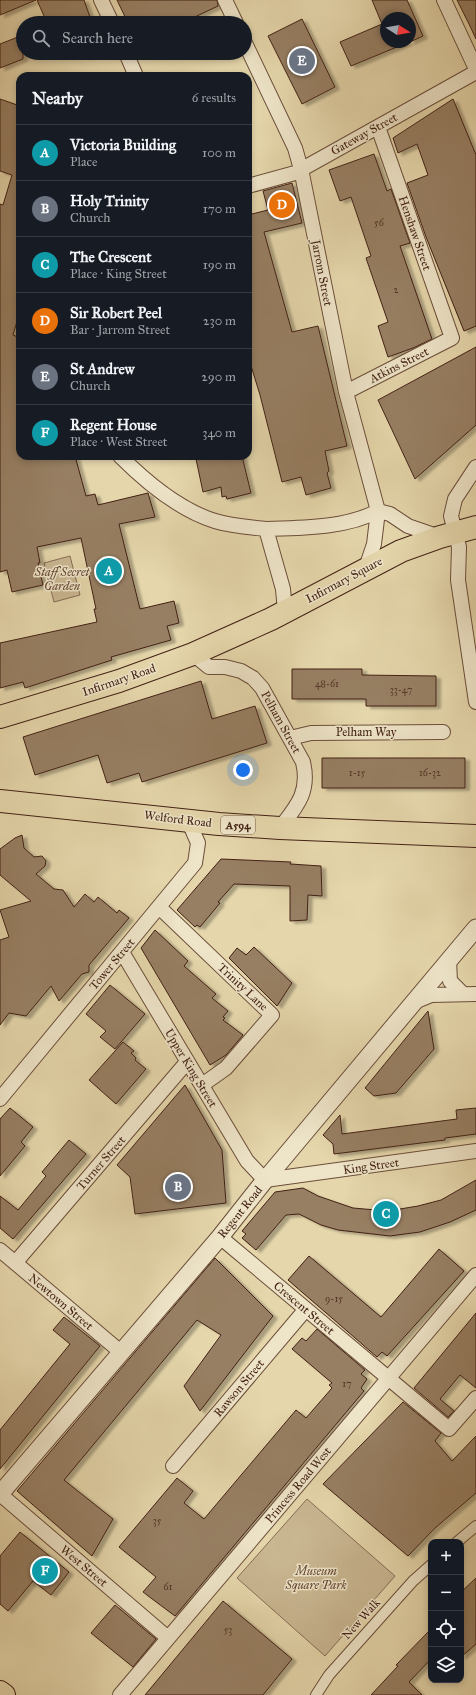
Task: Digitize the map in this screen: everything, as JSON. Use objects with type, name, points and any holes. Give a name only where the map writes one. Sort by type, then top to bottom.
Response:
[{"type":"main road","name":"Infirmary Square","points":[[235,635],[401,551],[447,535],[476,527]]},
{"type":"main road","name":"Infirmary Road","points":[[0,717],[120,681],[193,654],[235,635]]},
{"type":"main road","name":"Welford Road","points":[[0,800],[280,828],[476,836]]},
{"type":"main road","points":[[0,1692],[4,1695]]},
{"type":"street","points":[[101,0],[109,16]]},
{"type":"street","points":[[224,0],[232,16]]},
{"type":"street","points":[[444,0],[476,71]]},
{"type":"street","name":"Jarrom Street","points":[[252,58],[295,148],[301,169],[346,392],[378,510],[374,544],[366,568]]},
{"type":"street","points":[[129,60],[134,72]]},
{"type":"street","name":"Gateway Street","points":[[252,185],[295,173],[476,71]]},
{"type":"street","name":"Henshaw Street","points":[[378,127],[452,338]]},
{"type":"street","name":"Atkins Street","points":[[346,392],[452,338]]},
{"type":"street","points":[[124,460],[144,479],[196,514],[216,521],[266,529],[296,528],[346,522],[365,518],[378,510],[390,514],[408,526],[447,535],[460,547],[458,580],[476,698]]},
{"type":"street","points":[[447,535],[455,499],[476,467]]},
{"type":"street","points":[[266,529],[283,589],[285,611]]},
{"type":"street","name":"Pelham Street","points":[[193,654],[209,667],[224,666],[241,671],[253,678],[262,688],[303,762],[305,783],[295,809],[280,828]]},
{"type":"street","name":"Pelham Way","points":[[290,738],[311,733],[443,732]]},
{"type":"street","name":"Tower Street","points":[[0,1098],[195,863],[198,843],[188,820]]},
{"type":"street","name":"Trinity Lane","points":[[159,907],[272,1014],[226,1068],[202,1086]]},
{"type":"street","name":"Regent Road","points":[[0,1494],[122,1353],[476,928]]},
{"type":"street","name":"Upper King Street","points":[[122,952],[247,1161],[265,1180]]},
{"type":"street","points":[[449,960],[450,981],[469,994]]},
{"type":"street","points":[[414,1002],[432,995],[469,994]]},
{"type":"street","name":"Turner Street","points":[[15,1263],[188,1062]]},
{"type":"street","name":"King Street","points":[[265,1180],[476,1151]]},
{"type":"street","name":"Crescent Street","points":[[220,1236],[449,1430],[476,1398]]},
{"type":"street","name":"Newtown Street","points":[[0,1250],[122,1353]]},
{"type":"street","name":"Princess Road West","points":[[120,1695],[476,1275]]},
{"type":"street","name":"Rawson Street","points":[[173,1466],[306,1309]]},
{"type":"street","name":"West Street","points":[[0,1494],[168,1638]]},
{"type":"street","points":[[461,1539],[476,1526]]},
{"type":"street","name":"New Walk","points":[[316,1695],[329,1675],[413,1581],[428,1568]]},
{"type":"green space","name":"Staff Secret Garden","points":[[70,556],[80,595],[54,602],[44,563]]},
{"type":"green space","name":"Museum Square Park","points":[[307,1499],[395,1576],[325,1656],[237,1578]]},
{"type":"building","points":[[0,0],[36,0],[0,15]]},
{"type":"building","points":[[37,0],[84,0],[90,16],[44,16]]},
{"type":"building","points":[[117,0],[217,0],[218,6],[197,16],[125,16]]},
{"type":"building","points":[[372,0],[407,0],[412,12],[380,12],[380,19]]},
{"type":"building","points":[[457,0],[476,0],[476,39],[469,24]]},
{"type":"building","points":[[302,19],[335,87],[302,104],[268,36]]},
{"type":"building","points":[[416,20],[423,36],[416,39]]},
{"type":"building","points":[[380,25],[380,48],[394,48],[351,66],[340,42]]},
{"type":"building","points":[[16,38],[16,60],[20,60],[0,68],[0,44]]},
{"type":"building","points":[[0,99],[16,105],[16,325],[13,335],[16,336],[16,460],[76,460],[86,496],[95,494],[98,505],[148,493],[155,517],[119,524],[140,609],[174,601],[179,623],[167,626],[171,640],[111,657],[112,660],[25,688],[23,682],[0,688],[0,643],[97,622],[94,609],[96,609],[81,538],[37,547],[40,563],[38,563],[43,585],[12,592],[7,570],[0,572],[0,204],[3,205],[12,175],[0,171]]},
{"type":"building","points":[[453,99],[476,155],[476,326],[464,331],[426,237],[407,183],[428,175],[417,144],[398,153],[393,138]]},
{"type":"building","points":[[374,154],[387,191],[391,189],[410,243],[400,246],[432,339],[388,357],[378,326],[388,322],[366,258],[371,256],[351,197],[340,201],[329,170]]},
{"type":"building","points":[[292,183],[302,223],[264,232],[292,332],[318,326],[347,446],[325,451],[329,471],[327,473],[331,488],[306,495],[301,477],[282,482],[252,369],[252,214],[268,210],[263,191]]},
{"type":"building","points":[[476,347],[476,425],[415,479],[378,400]]},
{"type":"building","points":[[196,460],[243,460],[251,493],[227,499],[226,496],[222,497],[221,487],[203,492]]},
{"type":"building","points":[[292,669],[362,669],[362,675],[436,676],[436,706],[366,706],[366,699],[292,699]]},
{"type":"building","points":[[201,681],[212,719],[255,706],[267,743],[142,782],[139,773],[107,783],[98,755],[35,775],[23,737]]},
{"type":"building","points":[[322,758],[465,758],[465,788],[322,788]]},
{"type":"building","points":[[22,835],[24,848],[34,857],[42,856],[46,861],[45,866],[36,874],[54,889],[63,890],[74,907],[85,894],[94,902],[98,897],[117,913],[119,910],[129,918],[89,965],[89,972],[82,974],[59,1001],[51,986],[26,1016],[9,1013],[0,1025],[0,940],[9,937],[0,910],[31,901],[0,875],[0,849],[15,838]]},
{"type":"building","points":[[221,859],[291,862],[290,864],[321,866],[322,896],[308,895],[307,920],[290,921],[290,886],[234,884],[218,902],[220,903],[200,927],[197,925],[195,927],[177,910]]},
{"type":"building","points":[[155,930],[188,961],[184,966],[216,994],[212,998],[228,1011],[223,1017],[225,1018],[223,1020],[243,1035],[226,1055],[210,1065],[141,948]]},
{"type":"building","points":[[254,947],[292,983],[277,1006],[229,958],[237,948],[246,955]]},
{"type":"building","points":[[110,985],[145,1014],[115,1049],[100,1037],[106,1031],[86,1014]]},
{"type":"building","points":[[428,1011],[434,1049],[396,1093],[374,1096],[365,1088]]},
{"type":"building","points":[[123,1042],[134,1051],[131,1053],[136,1058],[135,1060],[146,1069],[116,1104],[89,1080]]},
{"type":"building","points":[[185,1085],[222,1150],[226,1203],[135,1214],[130,1177],[117,1165]]},
{"type":"building","points":[[10,1108],[33,1127],[21,1142],[25,1146],[0,1176],[0,1119]]},
{"type":"building","points":[[476,1108],[476,1134],[445,1138],[445,1140],[334,1154],[333,1144],[323,1135],[340,1115],[342,1134],[457,1119],[456,1110]]},
{"type":"building","points":[[69,1140],[86,1154],[13,1239],[0,1228],[0,1196],[18,1210],[46,1176],[42,1172]]},
{"type":"building","points":[[476,1180],[476,1210],[450,1222],[420,1232],[390,1236],[338,1230],[321,1225],[299,1214],[286,1215],[256,1250],[242,1238],[246,1234],[242,1231],[275,1192],[303,1188],[318,1196],[353,1208],[388,1211],[418,1206],[441,1200]]},
{"type":"building","points":[[439,1249],[464,1271],[387,1356],[382,1352],[377,1357],[288,1280],[309,1256],[381,1317]]},
{"type":"building","points":[[215,1258],[273,1316],[200,1411],[184,1386],[221,1335],[197,1320],[64,1480],[113,1519],[92,1556],[17,1491]]},
{"type":"building","points":[[476,1313],[476,1388],[460,1375],[440,1399],[454,1411],[448,1417],[414,1388]]},
{"type":"building","points":[[64,1317],[100,1346],[0,1469],[0,1430],[70,1344],[53,1330]]},
{"type":"building","points":[[317,1329],[365,1370],[361,1374],[367,1379],[361,1388],[364,1391],[175,1616],[143,1592],[156,1577],[119,1547],[177,1478],[193,1491],[184,1503],[204,1519],[296,1410],[306,1418],[332,1388],[329,1385],[332,1383],[292,1349],[302,1338],[306,1341]]},
{"type":"building","points":[[403,1402],[441,1433],[435,1441],[452,1461],[476,1436],[476,1493],[435,1528],[408,1556],[323,1484]]},
{"type":"building","points":[[20,1532],[69,1572],[51,1595],[33,1581],[8,1611],[0,1604],[0,1556]]},
{"type":"building","points":[[476,1578],[476,1644],[464,1654],[464,1611],[464,1589]]},
{"type":"building","points":[[223,1601],[292,1659],[263,1695],[145,1695]]},
{"type":"building","points":[[115,1605],[156,1639],[133,1667],[91,1633]]},
{"type":"building","points":[[428,1632],[428,1662],[409,1682],[422,1695],[371,1695],[398,1666],[396,1665]]},
{"type":"place","name":"St Andrew","points":[[302,61]]},
{"type":"place","name":"Sir Robert Peel","points":[[282,205]]},
{"type":"place","name":"Victoria Building","points":[[109,571]]},
{"type":"place","name":"Holy Trinity","points":[[178,1187]]},
{"type":"place","name":"The Crescent","points":[[386,1214]]},
{"type":"place","name":"Regent House","points":[[45,1571]]}]
